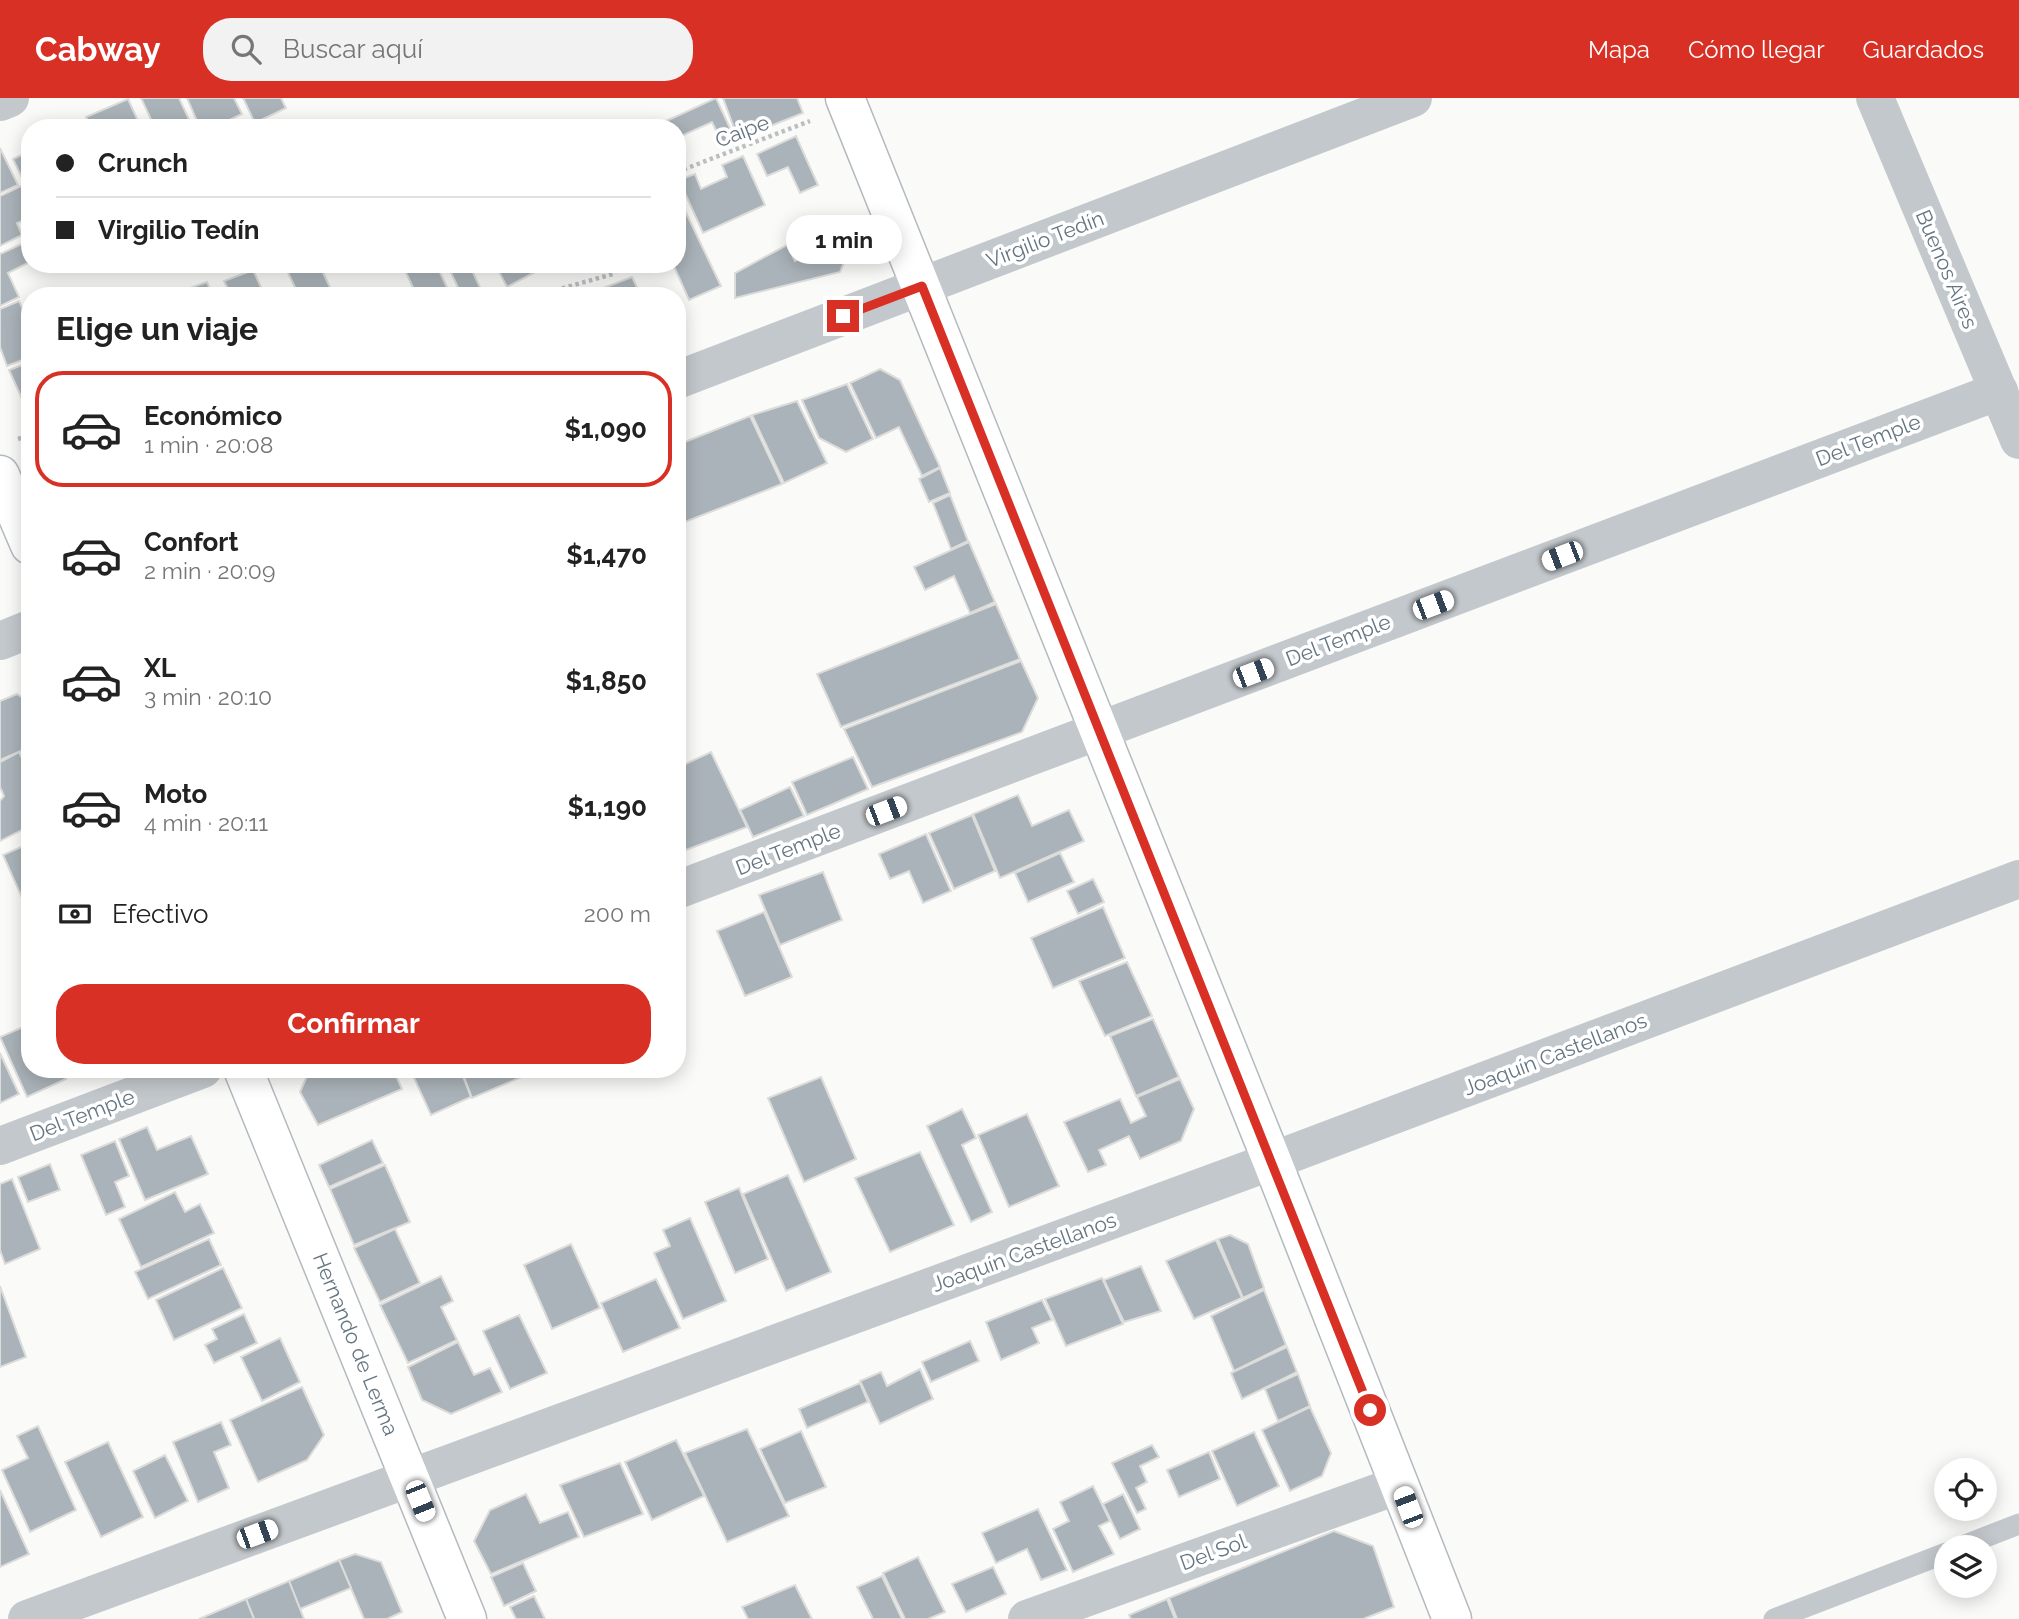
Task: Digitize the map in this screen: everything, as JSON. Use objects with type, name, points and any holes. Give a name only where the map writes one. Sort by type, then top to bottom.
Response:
[{"type":"main road","points":[[831,108],[922,286],[1452,1619]]},
{"type":"main road","points":[[0,475],[21,524]]},
{"type":"main road","name":"Hernando de Lerma","points":[[247,1078],[467,1619]]},
{"type":"street","points":[[0,102],[10,98]]},
{"type":"street","name":"Virgilio Tedín","points":[[686,377],[1413,98]]},
{"type":"street","name":"Buenos Aires","points":[[1875,98],[2019,440]]},
{"type":"street","name":"Del Temple","points":[[686,887],[1999,391]]},
{"type":"street","points":[[0,641],[21,633]]},
{"type":"street","name":"Joaquín Castellanos","points":[[27,1619],[1272,1161],[2019,879]]},
{"type":"street","name":"Del Temple","points":[[0,1146],[179,1078]]},
{"type":"street","name":"Del Sol","points":[[1027,1619],[1399,1485]]},
{"type":"lane","points":[[1991,1535],[2019,1524]]},
{"type":"lane","points":[[1774,1619],[1934,1558]]},
{"type":"path","name":"Caipe","points":[[686,168],[831,108]]},
{"type":"path","points":[[567,287],[612,273]]},
{"type":"building","points":[[141,98],[179,98],[189,119],[151,119]]},
{"type":"building","points":[[187,98],[234,98],[242,114],[232,119],[196,119]]},
{"type":"building","points":[[243,98],[281,98],[286,108],[263,119],[253,119]]},
{"type":"building","points":[[716,98],[736,141],[724,147],[712,122],[686,134],[686,119],[670,119]]},
{"type":"building","points":[[723,98],[797,98],[803,113],[738,139]]},
{"type":"building","points":[[128,99],[137,119],[87,119],[86,117]]},
{"type":"building","points":[[796,136],[818,185],[800,193],[788,167],[767,176],[757,154]]},
{"type":"building","points":[[0,148],[18,185],[0,193]]},
{"type":"building","points":[[21,155],[21,176],[13,159]]},
{"type":"building","points":[[743,156],[765,205],[703,233],[686,195],[686,177],[695,174],[701,189],[727,177],[722,165]]},
{"type":"building","points":[[21,186],[21,221],[17,223],[21,236],[0,246],[0,196]]},
{"type":"building","points":[[686,213],[721,286],[689,300],[686,287],[683,287],[677,273],[686,273]]},
{"type":"building","points":[[839,224],[850,247],[840,272],[735,298],[735,273],[787,245],[795,261],[821,249],[814,236]]},
{"type":"building","points":[[21,244],[21,266],[8,273],[19,297],[0,306],[0,254]]},
{"type":"building","points":[[245,273],[254,273],[261,287],[227,287],[224,281]]},
{"type":"building","points":[[288,273],[323,273],[330,287],[295,287]]},
{"type":"building","points":[[406,273],[440,273],[447,287],[413,287]]},
{"type":"building","points":[[451,273],[473,273],[480,287],[458,287]]},
{"type":"building","points":[[500,273],[533,273],[507,287]]},
{"type":"building","points":[[632,277],[637,287],[606,287]]},
{"type":"building","points":[[207,282],[209,287],[193,287]]},
{"type":"building","points":[[19,301],[21,305],[21,361],[7,366],[0,347],[0,309]]},
{"type":"building","points":[[21,365],[21,396],[9,370]]},
{"type":"building","points":[[880,369],[900,380],[940,467],[922,476],[899,427],[876,438],[850,383]]},
{"type":"building","points":[[847,384],[873,439],[846,452],[819,438],[802,400]]},
{"type":"building","points":[[797,401],[827,463],[784,483],[752,415]]},
{"type":"building","points":[[750,416],[782,484],[686,521],[686,441]]},
{"type":"building","points":[[940,468],[950,493],[929,502],[919,479]]},
{"type":"building","points":[[950,495],[968,541],[951,549],[933,503]]},
{"type":"building","points":[[969,542],[995,602],[970,613],[954,576],[925,590],[914,567]]},
{"type":"building","points":[[996,604],[1020,659],[841,727],[817,674]]},
{"type":"building","points":[[1021,661],[1038,698],[1022,732],[872,787],[844,729]]},
{"type":"building","points":[[17,694],[21,697],[21,751],[0,760],[0,701]]},
{"type":"building","points":[[19,752],[21,756],[21,830],[0,841],[0,801],[4,796],[0,787],[0,762]]},
{"type":"building","points":[[711,752],[747,827],[686,850],[686,764]]},
{"type":"building","points":[[853,757],[868,789],[807,815],[792,782]]},
{"type":"building","points":[[790,787],[804,816],[753,837],[740,810]]},
{"type":"building","points":[[1018,795],[1032,826],[1069,810],[1084,841],[1000,878],[973,814]]},
{"type":"building","points":[[972,815],[995,871],[954,889],[929,833]]},
{"type":"building","points":[[926,834],[951,891],[923,903],[909,871],[890,879],[879,854]]},
{"type":"building","points":[[21,847],[21,896],[3,855]]},
{"type":"building","points":[[1060,853],[1074,882],[1028,902],[1015,873]]},
{"type":"building","points":[[823,872],[842,920],[780,945],[759,895]]},
{"type":"building","points":[[1093,879],[1104,902],[1078,914],[1067,891]]},
{"type":"building","points":[[1103,907],[1125,958],[1053,988],[1031,938]]},
{"type":"building","points":[[764,912],[792,977],[745,996],[717,931]]},
{"type":"building","points":[[1127,962],[1152,1016],[1105,1036],[1079,981]]},
{"type":"building","points":[[1153,1019],[1179,1077],[1136,1096],[1110,1036]]},
{"type":"building","points":[[21,1028],[21,1078],[66,1079],[27,1097],[0,1037]]},
{"type":"building","points":[[0,1053],[19,1094],[0,1103]]},
{"type":"building","points":[[821,1077],[856,1159],[804,1182],[768,1098]]},
{"type":"building","points":[[306,1078],[397,1078],[402,1089],[318,1125],[300,1092]]},
{"type":"building","points":[[414,1078],[464,1078],[471,1097],[431,1115]]},
{"type":"building","points":[[464,1078],[519,1078],[472,1098]]},
{"type":"building","points":[[1180,1079],[1194,1109],[1181,1141],[1140,1159],[1129,1136],[1099,1150],[1106,1165],[1088,1172],[1064,1122],[1120,1099],[1131,1123],[1146,1116],[1137,1097]]},
{"type":"building","points":[[962,1109],[976,1138],[962,1145],[992,1212],[971,1222],[927,1126]]},
{"type":"building","points":[[1027,1114],[1059,1186],[1009,1207],[978,1135]]},
{"type":"building","points":[[147,1127],[157,1150],[191,1136],[208,1174],[145,1200],[119,1139]]},
{"type":"building","points":[[372,1140],[383,1163],[329,1187],[319,1165]]},
{"type":"building","points":[[115,1141],[129,1176],[115,1182],[125,1207],[106,1215],[81,1155]]},
{"type":"building","points":[[920,1152],[954,1225],[890,1252],[855,1178]]},
{"type":"building","points":[[50,1164],[60,1190],[28,1202],[18,1177]]},
{"type":"building","points":[[385,1165],[410,1222],[354,1245],[330,1189]]},
{"type":"building","points":[[788,1175],[831,1272],[786,1291],[743,1194]]},
{"type":"building","points":[[12,1179],[40,1249],[5,1264],[0,1250],[0,1184]]},
{"type":"building","points":[[739,1188],[768,1259],[735,1273],[705,1202]]},
{"type":"building","points":[[175,1192],[185,1212],[200,1204],[214,1233],[141,1267],[119,1219]]},
{"type":"building","points":[[690,1218],[726,1301],[683,1319],[654,1253],[670,1246],[663,1230]]},
{"type":"building","points":[[395,1229],[420,1283],[380,1302],[354,1248]]},
{"type":"building","points":[[1230,1235],[1248,1244],[1264,1288],[1243,1298],[1218,1239]]},
{"type":"building","points":[[209,1239],[221,1265],[148,1299],[135,1272]]},
{"type":"building","points":[[1216,1240],[1242,1298],[1194,1319],[1166,1261]]},
{"type":"building","points":[[571,1244],[600,1308],[552,1329],[524,1265]]},
{"type":"building","points":[[1141,1266],[1161,1311],[1124,1322],[1104,1280]]},
{"type":"building","points":[[223,1268],[242,1308],[174,1340],[156,1300]]},
{"type":"building","points":[[441,1276],[453,1301],[441,1307],[457,1340],[408,1363],[380,1305]]},
{"type":"building","points":[[1102,1278],[1123,1324],[1066,1346],[1045,1299]]},
{"type":"building","points":[[656,1279],[680,1328],[623,1352],[601,1303]]},
{"type":"building","points":[[0,1286],[26,1357],[0,1367]]},
{"type":"building","points":[[1264,1290],[1286,1345],[1234,1371],[1211,1316]]},
{"type":"building","points":[[1042,1300],[1052,1320],[1032,1328],[1039,1343],[1001,1360],[986,1322]]},
{"type":"building","points":[[244,1314],[257,1343],[214,1363],[205,1345],[217,1339],[212,1329]]},
{"type":"building","points":[[519,1315],[547,1373],[510,1389],[483,1331]]},
{"type":"building","points":[[280,1338],[300,1382],[262,1401],[241,1357]]},
{"type":"building","points":[[970,1341],[979,1361],[931,1382],[922,1362]]},
{"type":"building","points":[[458,1342],[474,1375],[490,1368],[502,1392],[451,1414],[422,1400],[408,1367]]},
{"type":"building","points":[[1287,1347],[1297,1372],[1242,1399],[1231,1373]]},
{"type":"building","points":[[920,1369],[933,1399],[880,1424],[860,1381],[881,1372],[887,1386]]},
{"type":"building","points":[[1298,1374],[1310,1406],[1278,1421],[1265,1389]]},
{"type":"building","points":[[860,1383],[868,1402],[807,1428],[799,1409]]},
{"type":"building","points":[[302,1387],[324,1435],[307,1460],[258,1482],[230,1420]]},
{"type":"building","points":[[1310,1407],[1331,1453],[1322,1476],[1290,1491],[1262,1430]]},
{"type":"building","points":[[221,1422],[231,1445],[214,1452],[229,1488],[198,1502],[173,1442]]},
{"type":"building","points":[[38,1426],[76,1510],[30,1532],[2,1470],[28,1458],[17,1436]]},
{"type":"building","points":[[747,1429],[789,1516],[727,1542],[685,1453]]},
{"type":"building","points":[[801,1431],[826,1487],[785,1503],[760,1449]]},
{"type":"building","points":[[1254,1432],[1279,1486],[1237,1506],[1212,1451]]},
{"type":"building","points":[[676,1440],[704,1496],[652,1520],[625,1462]]},
{"type":"building","points":[[108,1442],[143,1517],[101,1537],[65,1462]]},
{"type":"building","points":[[1152,1445],[1159,1457],[1140,1466],[1147,1482],[1136,1488],[1146,1509],[1137,1513],[1112,1463]]},
{"type":"building","points":[[1209,1452],[1220,1479],[1179,1497],[1167,1470]]},
{"type":"building","points":[[165,1455],[188,1501],[155,1518],[133,1471]]},
{"type":"building","points":[[620,1463],[643,1514],[584,1537],[560,1485]]},
{"type":"building","points":[[1093,1486],[1110,1521],[1099,1526],[1114,1554],[1073,1572],[1053,1529],[1069,1521],[1060,1502]]},
{"type":"building","points":[[0,1490],[29,1554],[0,1567]]},
{"type":"building","points":[[526,1494],[540,1523],[568,1512],[579,1537],[491,1574],[474,1541],[490,1510]]},
{"type":"building","points":[[1123,1494],[1140,1529],[1120,1539],[1103,1504]]},
{"type":"building","points":[[1038,1509],[1067,1570],[1041,1580],[1027,1549],[996,1563],[982,1533]]},
{"type":"building","points":[[1334,1531],[1373,1546],[1394,1607],[1363,1619],[1177,1619],[1169,1598]]},
{"type":"building","points":[[355,1554],[381,1562],[402,1612],[387,1619],[364,1619],[339,1560]]},
{"type":"building","points":[[918,1557],[945,1612],[928,1619],[905,1619],[883,1573]]},
{"type":"building","points":[[339,1560],[351,1588],[300,1609],[289,1581]]},
{"type":"building","points":[[523,1563],[536,1591],[504,1606],[491,1577]]},
{"type":"building","points":[[993,1567],[1006,1594],[966,1612],[952,1584]]},
{"type":"building","points":[[882,1576],[902,1619],[873,1619],[857,1587]]},
{"type":"building","points":[[289,1581],[304,1619],[254,1619],[246,1599]]},
{"type":"building","points":[[795,1585],[812,1619],[748,1619],[742,1607]]},
{"type":"building","points":[[534,1596],[545,1619],[516,1619],[510,1607]]},
{"type":"building","points":[[246,1599],[254,1619],[199,1619]]},
{"type":"building","points":[[1167,1599],[1175,1619],[1131,1619],[1129,1615]]},
{"type":"route","points":[[843,316],[922,286],[1370,1410]]}]
